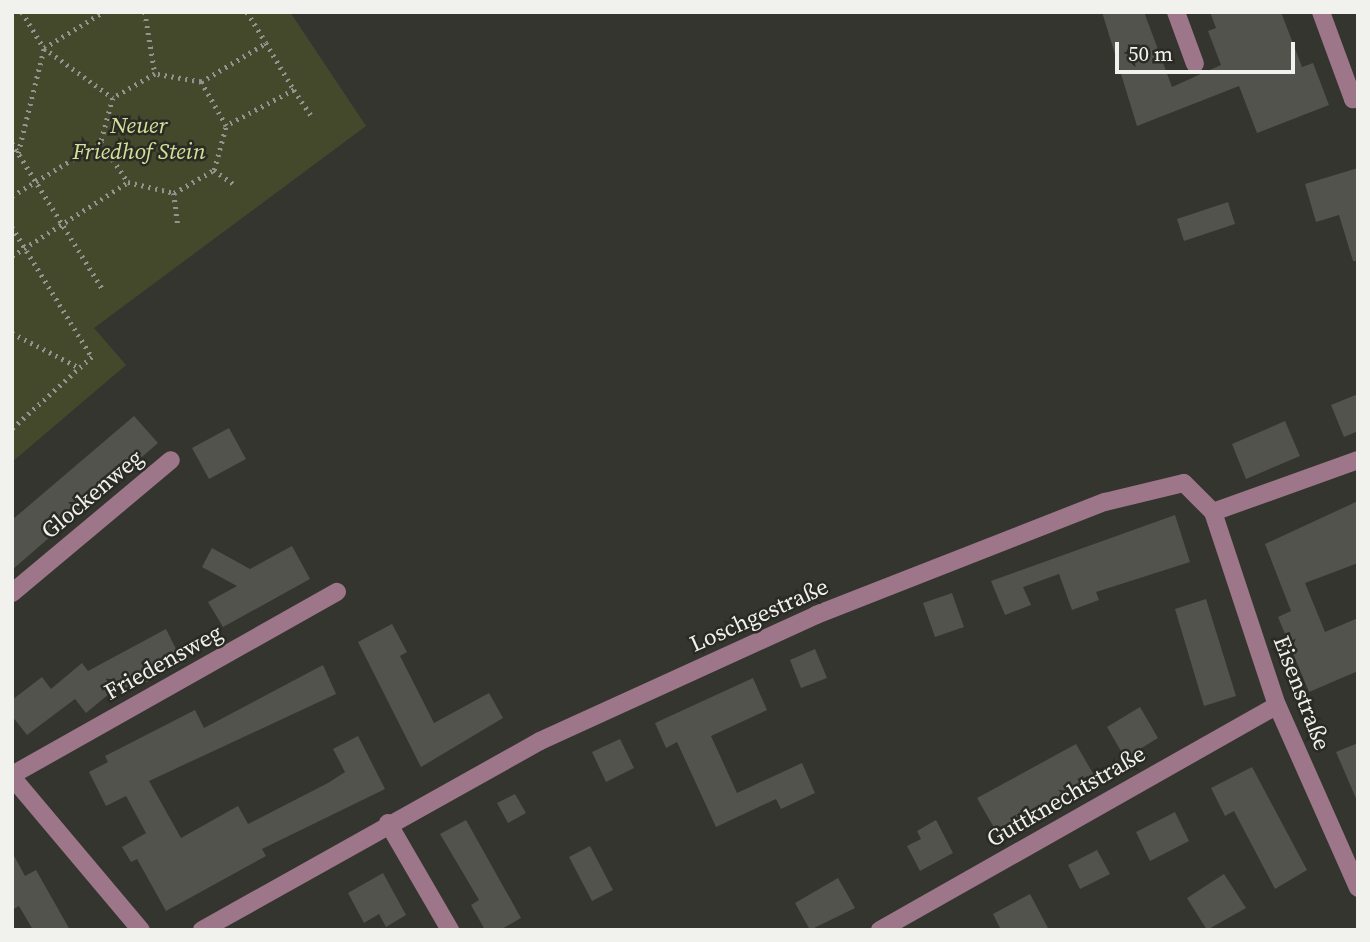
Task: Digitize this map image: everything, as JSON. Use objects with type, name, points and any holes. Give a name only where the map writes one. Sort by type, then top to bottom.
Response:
[{"type":"street","points":[[1176,12],[1195,64]]},
{"type":"street","points":[[1321,12],[1353,99],[1358,98]]},
{"type":"street","name":"Glockenweg","points":[[12,593],[170,460]]},
{"type":"street","points":[[1213,512],[1358,460]]},
{"type":"street","name":"Loschgestraße","points":[[202,930],[388,823],[540,741],[816,615],[1105,502],[1184,483],[1213,512]]},
{"type":"street","name":"Eisenstraße","points":[[1213,512],[1277,705],[1358,888]]},
{"type":"street","name":"Friedensweg","points":[[12,776],[338,592]]},
{"type":"street","name":"Guttknechtstraße","points":[[880,930],[1277,705]]},
{"type":"street","points":[[12,776],[141,930]]},
{"type":"street","points":[[388,823],[450,930]]},
{"type":"path","points":[[22,12],[44,48],[113,98]]},
{"type":"path","points":[[18,153],[44,48],[103,12]]},
{"type":"path","points":[[145,12],[155,74]]},
{"type":"path","points":[[247,12],[311,115]]},
{"type":"path","points":[[12,196],[101,142],[113,98],[155,74],[201,82],[266,43]]},
{"type":"path","points":[[101,142],[128,182],[174,193],[214,170],[226,126],[201,82]]},
{"type":"path","points":[[226,126],[294,90]]},
{"type":"path","points":[[12,143],[103,290]]},
{"type":"path","points":[[214,170],[236,186]]},
{"type":"path","points":[[12,256],[128,182]]},
{"type":"path","points":[[174,193],[178,226]]},
{"type":"path","points":[[12,227],[92,358],[15,423],[12,429]]},
{"type":"path","points":[[12,332],[80,368]]},
{"type":"green space","name":"Neuer Friedhof Stein","points":[[12,12],[290,12],[366,126],[94,328],[126,365],[12,462]]},
{"type":"building","points":[[1102,12],[1144,12],[1172,87],[1221,65],[1208,31],[1216,28],[1210,12],[1281,12],[1302,67],[1313,63],[1329,105],[1257,133],[1239,86],[1137,126]]},
{"type":"building","points":[[1358,168],[1358,261],[1353,261],[1339,215],[1316,222],[1305,184]]},
{"type":"building","points":[[1228,202],[1235,224],[1184,241],[1177,219]]},
{"type":"building","points":[[1358,394],[1358,431],[1344,437],[1331,405]]},
{"type":"building","points":[[134,416],[158,443],[12,570],[12,520]]},
{"type":"building","points":[[1285,421],[1300,456],[1246,479],[1232,444]]},
{"type":"building","points":[[229,428],[246,459],[209,479],[192,448]]},
{"type":"building","points":[[1358,501],[1358,563],[1305,583],[1325,632],[1358,618],[1358,671],[1309,692],[1278,617],[1291,611],[1265,544]]},
{"type":"building","points":[[1175,515],[1190,562],[1096,592],[1099,600],[1072,610],[1059,574],[1023,587],[1031,605],[1005,615],[991,581]]},
{"type":"building","points":[[292,546],[310,579],[223,627],[208,602],[237,586],[202,567],[212,548],[250,569]]},
{"type":"building","points":[[952,593],[964,627],[935,637],[923,603]]},
{"type":"building","points":[[1206,599],[1236,696],[1204,706],[1175,609]]},
{"type":"building","points":[[392,624],[407,652],[400,656],[434,723],[489,693],[503,718],[421,767],[358,642]]},
{"type":"building","points":[[166,629],[183,663],[126,693],[121,684],[86,713],[75,699],[27,735],[12,716],[12,700],[42,677],[51,689],[82,663],[88,671]]},
{"type":"building","points":[[815,649],[827,678],[801,688],[790,660]]},
{"type":"building","points":[[323,665],[336,694],[149,781],[181,838],[238,806],[248,824],[328,783],[345,772],[333,749],[358,736],[385,789],[262,849],[266,856],[166,911],[137,859],[131,862],[122,847],[146,833],[126,796],[106,806],[89,772],[108,762],[105,756],[195,710],[204,728]]},
{"type":"building","points":[[753,678],[767,710],[711,736],[737,793],[802,763],[815,793],[781,809],[776,799],[716,827],[677,742],[666,748],[655,723]]},
{"type":"building","points":[[1140,707],[1158,738],[1125,758],[1107,727]]},
{"type":"building","points":[[620,739],[634,768],[606,782],[592,752]]},
{"type":"building","points":[[1358,743],[1358,803],[1336,752]]},
{"type":"building","points":[[1076,744],[1095,777],[996,831],[977,798]]},
{"type":"building","points":[[1252,767],[1307,870],[1275,889],[1234,811],[1225,816],[1211,788]]},
{"type":"building","points":[[515,794],[526,813],[508,823],[497,803]]},
{"type":"building","points":[[1175,812],[1189,841],[1150,861],[1136,832]]},
{"type":"building","points":[[466,820],[521,918],[500,930],[485,930],[471,905],[479,900],[440,834]]},
{"type":"building","points":[[936,820],[953,853],[920,871],[907,846],[921,839],[917,831]]},
{"type":"building","points":[[590,846],[613,890],[592,901],[569,857]]},
{"type":"building","points":[[1097,850],[1110,874],[1080,889],[1068,865]]},
{"type":"building","points":[[12,852],[25,876],[36,870],[70,930],[33,930],[19,906],[12,910]]},
{"type":"building","points":[[383,873],[406,915],[386,927],[379,914],[364,923],[348,893]]},
{"type":"building","points":[[1224,874],[1246,908],[1207,930],[1187,898]]},
{"type":"building","points":[[838,878],[855,908],[810,930],[795,903]]},
{"type":"building","points":[[1030,894],[1049,930],[1001,930],[993,914]]}]
